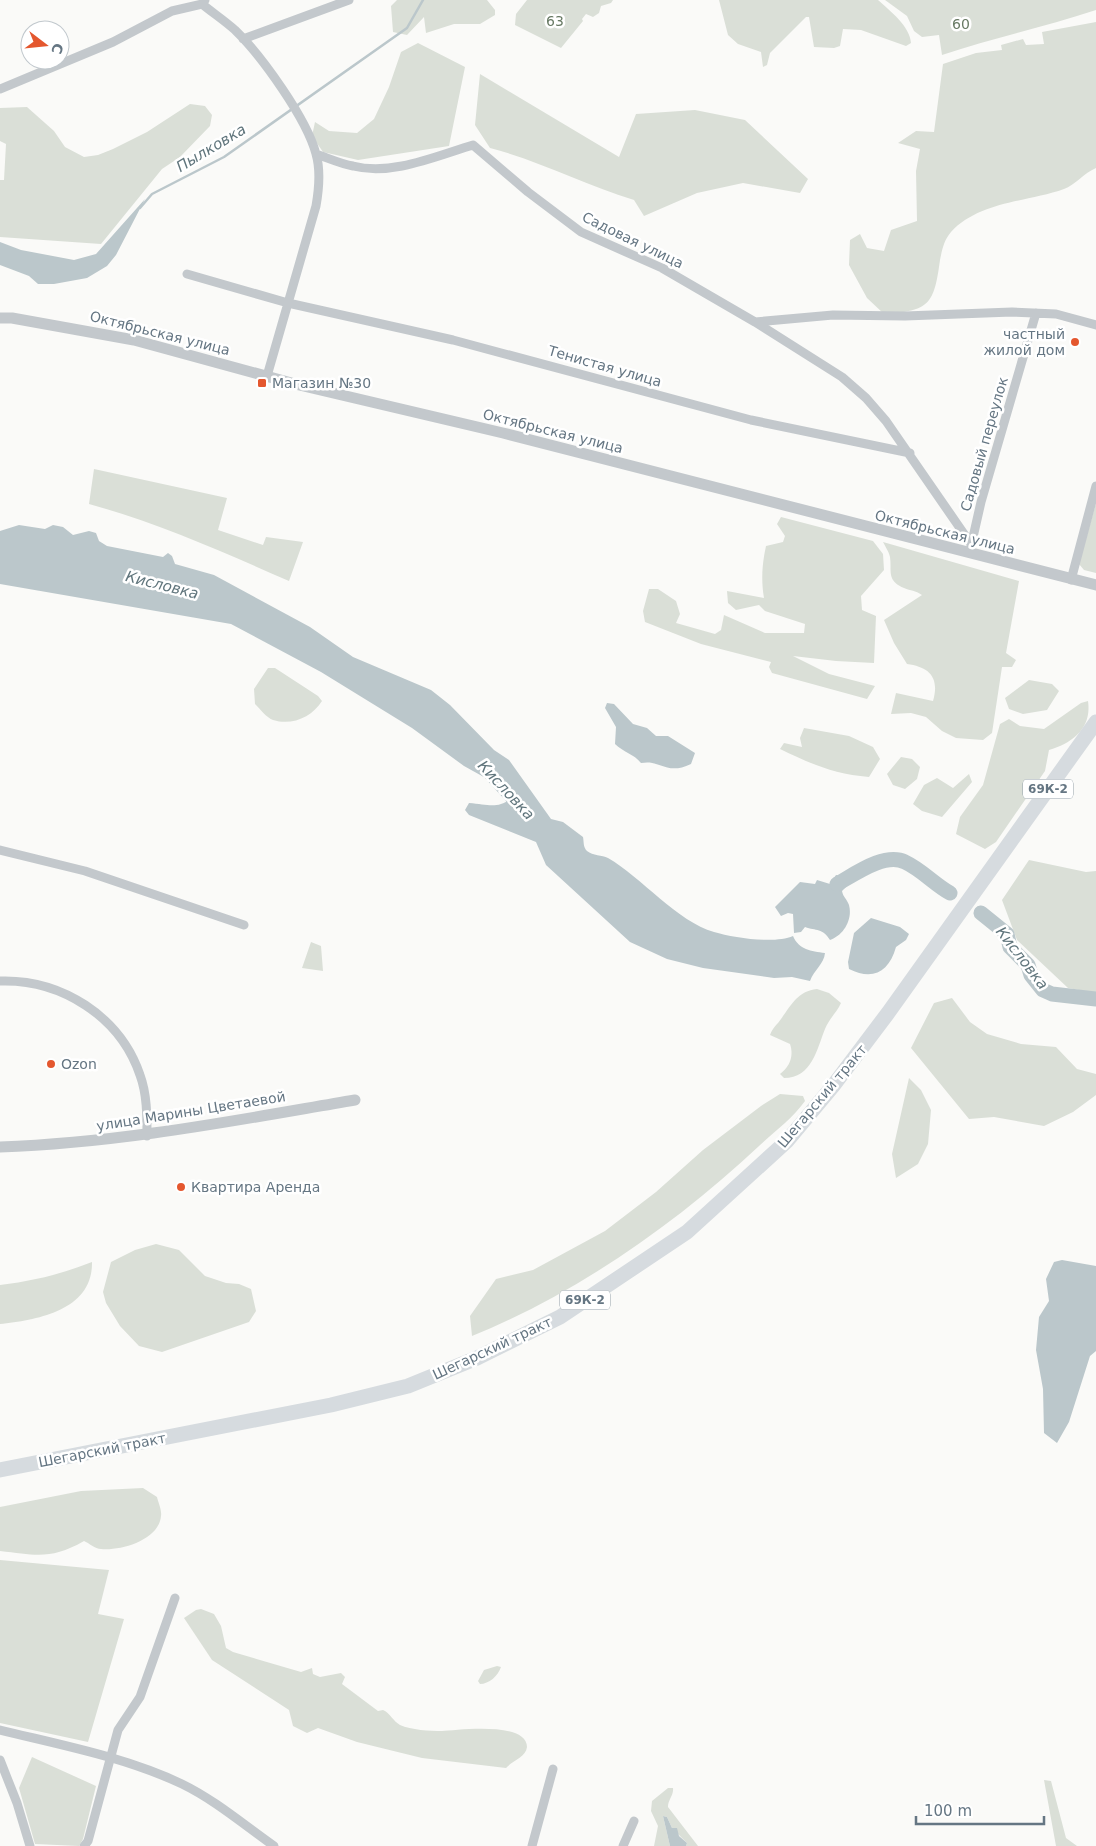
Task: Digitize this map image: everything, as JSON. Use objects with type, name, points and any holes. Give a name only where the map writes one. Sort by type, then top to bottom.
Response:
[{"type":"main road","name":"Шегарский тракт","points":[[0,1470],[331,1405],[408,1386],[477,1358],[560,1317],[686,1232],[787,1141],[850,1063],[1096,722]]},
{"type":"street","points":[[242,38],[349,0]]},
{"type":"street","points":[[0,89],[113,42],[172,11],[204,2],[242,38],[300,116],[316,154],[320,180],[316,206],[267,376]]},
{"type":"street","name":"Садовая улица","points":[[316,154],[354,167],[381,168],[408,165],[473,145],[528,192],[581,232],[662,268],[755,322],[842,377],[866,398],[886,421],[910,454]]},
{"type":"street","name":"Тенистая улица","points":[[187,274],[288,302],[462,342],[752,420],[910,454]]},
{"type":"street","points":[[755,322],[833,314],[879,316],[1036,313],[1056,314],[1096,325]]},
{"type":"street","name":"Садовый переулок","points":[[970,549],[983,493],[1036,313]]},
{"type":"street","name":"Октябрьская улица","points":[[0,318],[21,319],[134,340],[267,376],[970,549],[1096,586]]},
{"type":"street","points":[[910,454],[970,549]]},
{"type":"street","points":[[1071,580],[1096,486]]},
{"type":"street","points":[[0,850],[69,866],[152,892],[244,926]]},
{"type":"street","points":[[0,981],[17,981],[53,989],[89,1007],[112,1027],[131,1055],[141,1076],[146,1102],[147,1136]]},
{"type":"street","name":"улица Марины Цветаевой","points":[[0,1147],[147,1136],[209,1123],[355,1100]]},
{"type":"street","points":[[84,1846],[88,1841],[109,1757],[118,1730],[140,1697],[175,1598]]},
{"type":"street","points":[[0,1730],[109,1757],[182,1784],[206,1798],[274,1846]]},
{"type":"street","points":[[0,1760],[18,1803],[30,1846]]},
{"type":"street","points":[[532,1846],[553,1768]]},
{"type":"street","points":[[624,1846],[634,1822]]},
{"type":"green space","points":[[397,0],[487,0],[495,10],[495,15],[480,24],[454,24],[426,33],[424,17],[407,35],[393,32],[391,6]]},
{"type":"green space","name":"63","points":[[527,0],[613,0],[611,3],[601,6],[599,13],[593,17],[586,14],[582,19],[583,21],[561,48],[515,25],[516,14]]},
{"type":"green space","points":[[719,0],[878,0],[903,25],[910,37],[911,43],[906,46],[861,30],[843,29],[840,46],[834,48],[814,47],[809,17],[806,17],[770,53],[767,65],[763,67],[761,52],[738,44],[728,35]]},
{"type":"green space","name":"60","points":[[885,0],[1096,0],[1096,10],[942,55],[939,35],[922,37],[914,31],[907,16]]},
{"type":"green space","points":[[1096,22],[1096,168],[1064,189],[990,208],[963,222],[951,232],[945,242],[935,287],[932,296],[927,302],[911,310],[884,314],[867,298],[849,265],[850,240],[860,234],[867,248],[884,251],[891,230],[917,221],[916,171],[920,149],[898,143],[916,131],[934,132],[943,64],[976,53],[1002,50],[1001,45],[1023,39],[1026,45],[1044,44],[1042,32]]},
{"type":"green space","points":[[418,43],[465,67],[449,146],[358,160],[323,152],[312,136],[315,122],[329,131],[357,133],[374,119],[389,87],[401,52]]},
{"type":"green space","points":[[480,74],[619,157],[636,114],[695,110],[745,120],[808,179],[800,193],[743,183],[697,193],[644,216],[634,200],[509,153],[490,148],[475,125]]},
{"type":"green space","points":[[190,104],[205,106],[212,115],[210,126],[180,157],[162,169],[101,244],[0,237],[0,180],[4,180],[6,144],[0,141],[0,108],[27,107],[54,131],[65,147],[84,157],[98,155],[147,132]]},
{"type":"green space","points":[[94,469],[227,498],[218,530],[263,545],[266,537],[303,542],[289,581],[165,529],[89,504]]},
{"type":"green space","points":[[1096,503],[1096,573],[1084,570],[1079,564]]},
{"type":"green space","points":[[781,517],[873,541],[883,554],[884,570],[861,596],[862,610],[876,616],[874,663],[793,656],[829,674],[875,686],[867,699],[772,673],[769,667],[771,662],[701,644],[645,622],[643,611],[649,589],[658,589],[676,601],[680,614],[676,623],[715,634],[721,630],[724,615],[765,633],[804,633],[805,624],[765,611],[759,605],[736,610],[728,603],[727,591],[764,598],[762,572],[766,546],[783,542],[785,536],[777,524]]},
{"type":"green space","points":[[883,542],[1019,581],[1006,653],[1016,660],[1012,667],[1002,667],[992,733],[983,740],[956,738],[942,731],[926,717],[911,713],[891,714],[896,693],[933,701],[935,686],[934,680],[927,671],[915,665],[907,664],[894,643],[884,620],[922,595],[894,582],[891,575],[889,555]]},
{"type":"green space","points":[[268,668],[275,668],[318,696],[322,701],[318,707],[307,716],[294,721],[280,722],[271,719],[255,704],[254,689]]},
{"type":"green space","points":[[1029,680],[1052,684],[1059,691],[1047,710],[1023,714],[1009,709],[1005,698]]},
{"type":"green space","points":[[1088,701],[1087,719],[1084,727],[1073,739],[1049,750],[1045,771],[996,842],[985,849],[956,834],[960,817],[983,785],[1000,724],[1009,719],[1020,726],[1044,729],[1081,703]]},
{"type":"green space","points":[[804,728],[849,736],[873,747],[880,759],[869,777],[856,776],[823,768],[780,749],[784,743],[802,747],[800,738]]},
{"type":"green space","points":[[901,757],[912,759],[920,767],[917,779],[905,789],[893,785],[887,774]]},
{"type":"green space","points":[[969,774],[972,782],[942,817],[922,811],[913,804],[924,785],[937,778],[953,788]]},
{"type":"green space","points":[[1029,860],[1086,872],[1096,871],[1096,993],[1068,988],[1017,940],[1002,900]]},
{"type":"green space","points":[[311,942],[321,946],[323,971],[302,968]]},
{"type":"green space","points":[[817,989],[829,993],[841,1003],[827,1025],[816,1053],[807,1068],[793,1077],[784,1078],[780,1074],[790,1060],[792,1053],[790,1044],[770,1035],[800,995]]},
{"type":"green space","points":[[952,998],[970,1022],[987,1034],[1021,1044],[1056,1047],[1077,1069],[1096,1074],[1096,1095],[1073,1112],[1044,1126],[994,1117],[969,1119],[911,1048],[934,1003]]},
{"type":"green space","points":[[909,1078],[921,1090],[931,1110],[928,1144],[918,1164],[896,1178],[892,1154]]},
{"type":"green space","points":[[780,1094],[803,1096],[805,1101],[783,1125],[727,1175],[660,1229],[587,1278],[511,1319],[472,1336],[470,1316],[496,1279],[533,1270],[605,1231],[656,1192],[703,1150]]},
{"type":"green space","points":[[156,1244],[179,1250],[205,1276],[226,1283],[239,1284],[251,1289],[256,1311],[249,1322],[162,1352],[139,1346],[120,1326],[106,1303],[103,1292],[111,1262],[135,1250]]},
{"type":"green space","points":[[92,1262],[90,1278],[83,1291],[73,1302],[61,1310],[46,1315],[0,1324],[0,1285],[47,1276]]},
{"type":"green space","points":[[143,1488],[157,1497],[161,1516],[154,1532],[138,1542],[119,1548],[99,1549],[84,1541],[62,1551],[43,1555],[0,1551],[0,1507],[81,1491]]},
{"type":"green space","points":[[0,1560],[109,1570],[98,1614],[124,1619],[88,1742],[0,1723]]},
{"type":"green space","points":[[201,1609],[214,1614],[221,1626],[226,1648],[233,1652],[301,1672],[312,1668],[313,1674],[320,1677],[341,1673],[345,1677],[342,1684],[378,1711],[385,1711],[404,1727],[432,1731],[504,1730],[516,1733],[524,1739],[527,1747],[526,1750],[524,1754],[506,1768],[422,1758],[357,1742],[318,1728],[307,1733],[293,1726],[289,1710],[212,1660],[184,1618]]},
{"type":"green space","points":[[497,1666],[501,1667],[495,1676],[487,1683],[480,1684],[478,1681],[484,1670]]},
{"type":"green space","points":[[32,1757],[96,1786],[83,1839],[79,1846],[35,1844],[19,1788]]},
{"type":"green space","points":[[1044,1780],[1051,1781],[1066,1838],[1077,1846],[1056,1846]]},
{"type":"green space","points":[[668,1788],[673,1788],[673,1791],[668,1807],[698,1846],[686,1846],[687,1843],[672,1828],[667,1817],[663,1816],[670,1846],[654,1846],[658,1826],[651,1811],[652,1801]]},
{"type":"water","points":[[145,199],[116,255],[107,266],[87,278],[54,284],[38,284],[29,276],[0,265],[0,242],[21,250],[74,260],[96,254]]},
{"type":"water","points":[[19,525],[45,529],[53,525],[63,527],[73,535],[89,531],[96,533],[99,541],[107,546],[163,557],[168,553],[172,556],[175,564],[214,575],[310,627],[353,657],[431,690],[450,705],[494,750],[509,760],[551,819],[563,822],[583,837],[584,846],[587,851],[608,858],[621,866],[673,909],[700,927],[743,938],[776,940],[793,936],[802,947],[825,953],[823,960],[810,981],[792,977],[774,978],[703,968],[667,959],[630,942],[546,865],[536,842],[469,815],[465,810],[469,803],[495,805],[506,802],[517,793],[511,787],[491,781],[464,766],[412,728],[321,672],[231,624],[0,584],[0,531]]},
{"type":"water","points":[[607,703],[614,704],[633,724],[647,728],[656,736],[668,736],[695,753],[691,764],[669,768],[654,763],[641,763],[618,747],[615,744],[616,727],[605,708]]},
{"type":"water","points":[[849,873],[854,874],[852,881],[842,891],[849,905],[850,916],[846,927],[835,938],[830,940],[822,932],[805,927],[801,932],[794,933],[793,914],[788,913],[781,916],[775,907],[800,882],[815,884],[817,880],[830,884],[836,875],[842,876]]},
{"type":"water","points":[[871,918],[900,927],[909,934],[906,940],[896,947],[889,963],[879,972],[873,974],[858,973],[849,969],[848,962],[854,933]]},
{"type":"water","points":[[1062,1260],[1096,1266],[1096,1351],[1090,1356],[1069,1422],[1057,1443],[1044,1433],[1043,1389],[1036,1350],[1039,1317],[1049,1301],[1046,1279],[1054,1262]]},
{"type":"water","points":[[663,1816],[667,1817],[672,1828],[677,1828],[679,1836],[687,1843],[686,1846],[670,1846]]},
{"type":"waterway","name":"Пылковка","points":[[140,208],[152,194],[224,157],[407,28],[423,0]]},
{"type":"waterway","name":"Кисловка","points":[[487,769],[525,811]]},
{"type":"waterway","name":"Кисловка","points":[[837,884],[879,862],[897,860],[911,865],[950,893]]},
{"type":"waterway","name":"Кисловка","points":[[981,913],[1007,934],[1010,947],[1028,965],[1031,975],[1043,990],[1052,994],[1096,999]]},
{"type":"place","name":"частный жилой дом","points":[[1075,342]]},
{"type":"place","name":"Магазин №30","points":[[262,383]]},
{"type":"place","name":"Ozon","points":[[51,1064]]},
{"type":"place","name":"Квартира Аренда","points":[[181,1187]]}]
